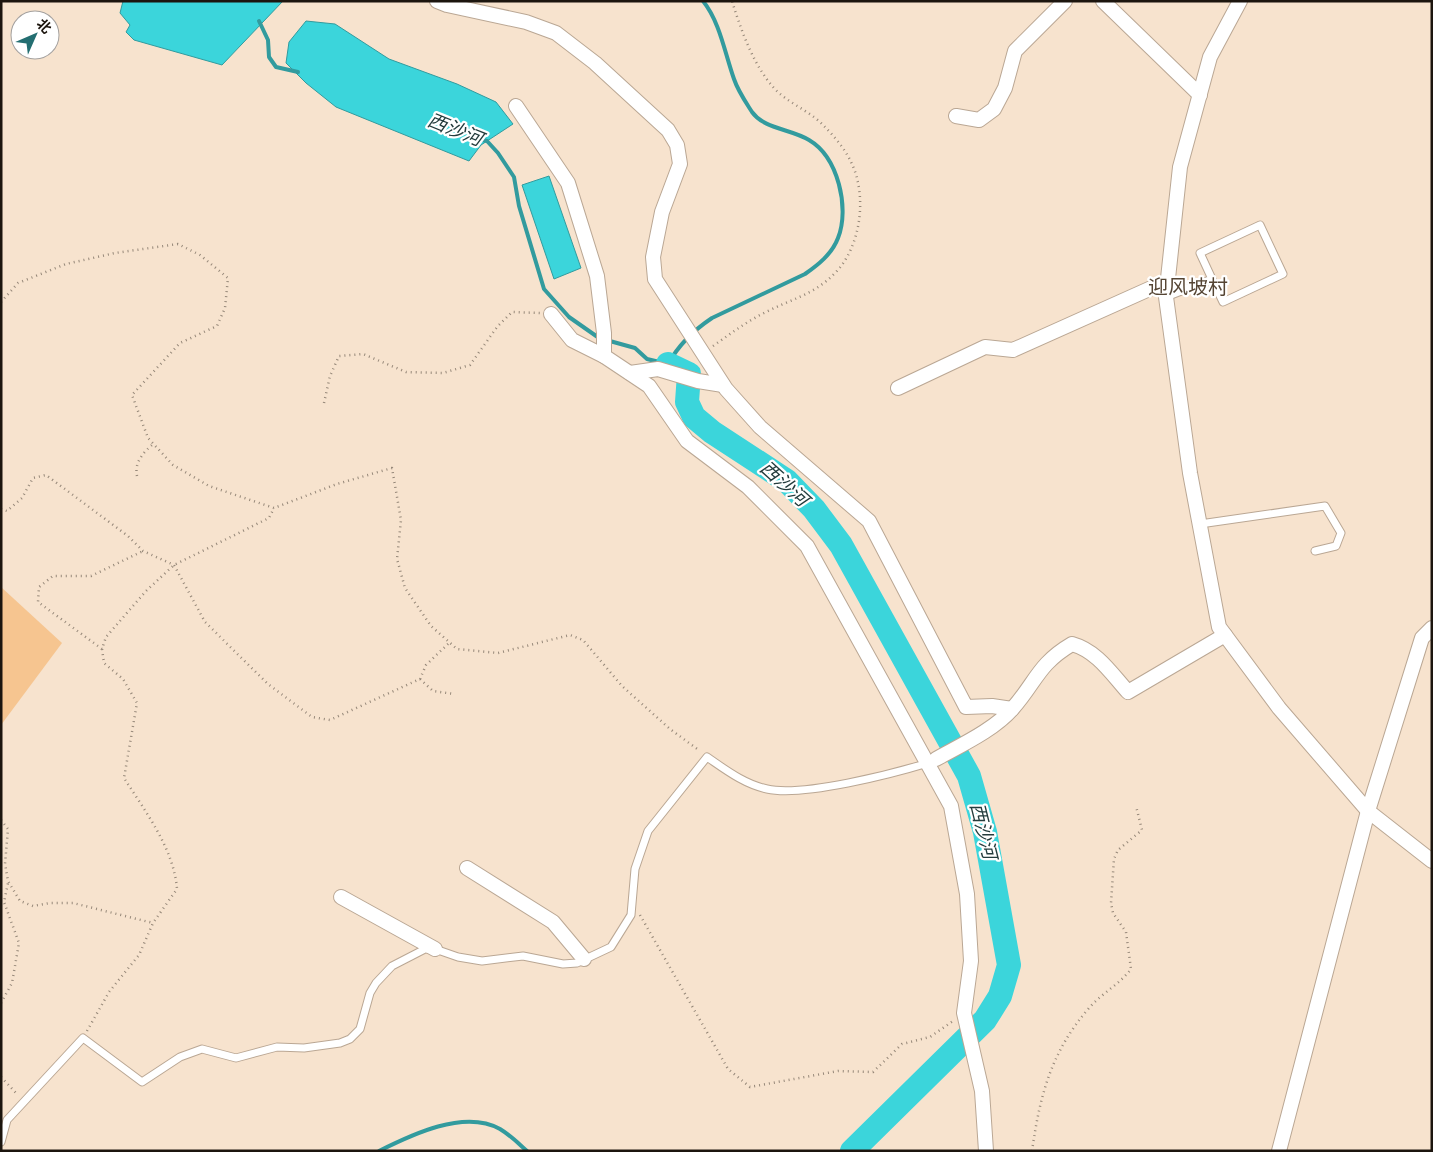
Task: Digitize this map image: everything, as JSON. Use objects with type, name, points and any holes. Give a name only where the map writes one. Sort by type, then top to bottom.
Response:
[{"type":"street","points":[[437,1],[447,5],[526,22],[556,33],[595,62],[668,130],[677,145],[680,164],[662,212],[654,257],[655,279],[723,385],[760,427],[869,521],[966,707],[992,706],[1012,709]]},
{"type":"street","points":[[956,116],[980,120],[994,109],[1005,88],[1015,51],[1065,1]]},
{"type":"street","points":[[1103,1],[1200,95]]},
{"type":"street","points":[[1240,1],[1210,57],[1180,167],[1166,297],[1190,473],[1219,627],[1278,708],[1368,811],[1432,861]]},
{"type":"street","points":[[516,106],[568,183],[597,276],[604,334],[604,356]]},
{"type":"street","points":[[898,388],[985,348],[1013,350],[1167,281]]},
{"type":"street","points":[[551,314],[572,340],[604,356],[649,386],[687,441],[748,487],[807,546],[932,761],[951,806],[967,894],[971,961],[964,1012],[977,1063],[984,1104],[986,1151]]},
{"type":"street","points":[[630,373],[658,369],[698,381],[723,385]]},
{"type":"street","points":[[1279,1151],[1368,811],[1422,638],[1432,628]]},
{"type":"street","points":[[932,761],[975,738],[1012,709],[1034,676],[1054,654],[1072,644],[1086,648],[1097,657],[1128,692],[1225,634]]},
{"type":"street","points":[[467,868],[553,922],[584,959]]},
{"type":"street","points":[[341,897],[435,949]]},
{"type":"lane","points":[[1260,226],[1283,274],[1223,302],[1212,279],[1200,253],[1260,226]]},
{"type":"lane","points":[[1166,297],[1212,279]]},
{"type":"lane","points":[[1200,524],[1325,506],[1341,533],[1336,546],[1315,551]]},
{"type":"lane","points":[[1,1142],[7,1120],[83,1038],[142,1082],[180,1057],[202,1048],[236,1058],[277,1047],[304,1048],[340,1043],[350,1039],[360,1029],[370,993],[383,974],[418,951],[435,949],[458,957],[482,961],[523,956],[563,964],[584,959],[611,947],[631,915],[635,869],[648,831],[707,757],[743,780],[767,789],[782,791],[847,782],[932,761]]},
{"type":"path","points":[[704,353],[752,319],[809,294],[833,276],[844,264],[851,252],[859,213],[858,186],[851,161],[822,124],[790,103],[771,85],[752,51],[732,1]]},
{"type":"path","points":[[1,302],[18,283],[66,264],[115,253],[178,244],[200,255],[228,278],[225,308],[216,326],[180,343],[132,395],[148,438],[173,465],[209,486],[274,508],[337,484],[392,468],[401,520],[397,559],[405,588],[431,626],[449,643],[456,649],[498,653],[570,634],[583,640],[622,686],[670,730],[707,757]]},
{"type":"path","points":[[324,403],[330,376],[339,356],[363,354],[406,372],[443,372],[470,365],[497,327],[512,312],[551,314]]},
{"type":"path","points":[[137,476],[136,470],[142,455],[153,444]]},
{"type":"path","points":[[1,509],[7,511],[22,498],[33,478],[46,475],[128,536],[143,552],[174,565],[205,622],[268,684],[312,717],[330,720],[420,680],[426,666],[449,643]]},
{"type":"path","points":[[83,1038],[109,992],[139,955],[152,923],[177,890],[175,870],[148,817],[124,778],[137,703],[123,678],[104,663],[102,649],[106,637],[146,591],[174,565],[269,518],[274,508]]},
{"type":"path","points":[[102,649],[38,602],[39,587],[53,576],[91,576],[143,552]]},
{"type":"path","points":[[420,680],[433,691],[454,694]]},
{"type":"path","points":[[1032,1151],[1045,1083],[1050,1069],[1083,1014],[1098,998],[1126,976],[1131,969],[1126,932],[1113,913],[1111,903],[1114,859],[1118,850],[1142,830],[1136,806]]},
{"type":"path","points":[[1,820],[8,829],[5,864],[8,881],[4,902],[19,943],[12,983],[1,1003]]},
{"type":"path","points":[[8,881],[20,901],[33,906],[50,903],[73,903],[152,923]]},
{"type":"path","points":[[632,902],[728,1069],[750,1087],[838,1071],[873,1072],[902,1044],[930,1037],[964,1012]]},
{"type":"path","points":[[1,1077],[24,1102]]},
{"type":"shaded area","points":[[1,587],[62,643],[1,725]]},
{"type":"water","points":[[123,1],[283,1],[222,65],[134,40],[126,32],[130,25],[120,13]]},
{"type":"water","points":[[306,21],[335,24],[389,59],[457,84],[496,102],[513,124],[481,145],[469,161],[336,107],[306,83],[286,63],[289,42]]},
{"type":"water","points":[[549,176],[581,268],[554,279],[522,185]]},
{"type":"waterway","points":[[483,140],[487,141],[498,153],[514,177],[519,206],[544,289],[569,317],[599,338],[635,348],[647,359],[668,364],[687,339],[712,318],[805,274],[815,267],[824,259],[835,244],[843,212],[839,184],[827,158],[819,148],[802,136],[763,122],[752,112],[736,83],[718,28],[703,1]]},
{"type":"waterway","name":"西沙河","points":[[259,21],[268,40],[269,57],[276,67],[298,72]]},
{"type":"waterway","name":"西沙河","points":[[668,364],[689,374],[687,402],[694,417],[712,432],[787,481],[814,509],[841,545],[969,776],[985,832],[1009,965],[1000,996],[985,1020],[852,1151]]},
{"type":"waterway","points":[[379,1151],[438,1126],[470,1122],[486,1124],[500,1129],[511,1136],[527,1151]]},
{"type":"district","name":"迎风坡村","points":[[1188,287]]}]
